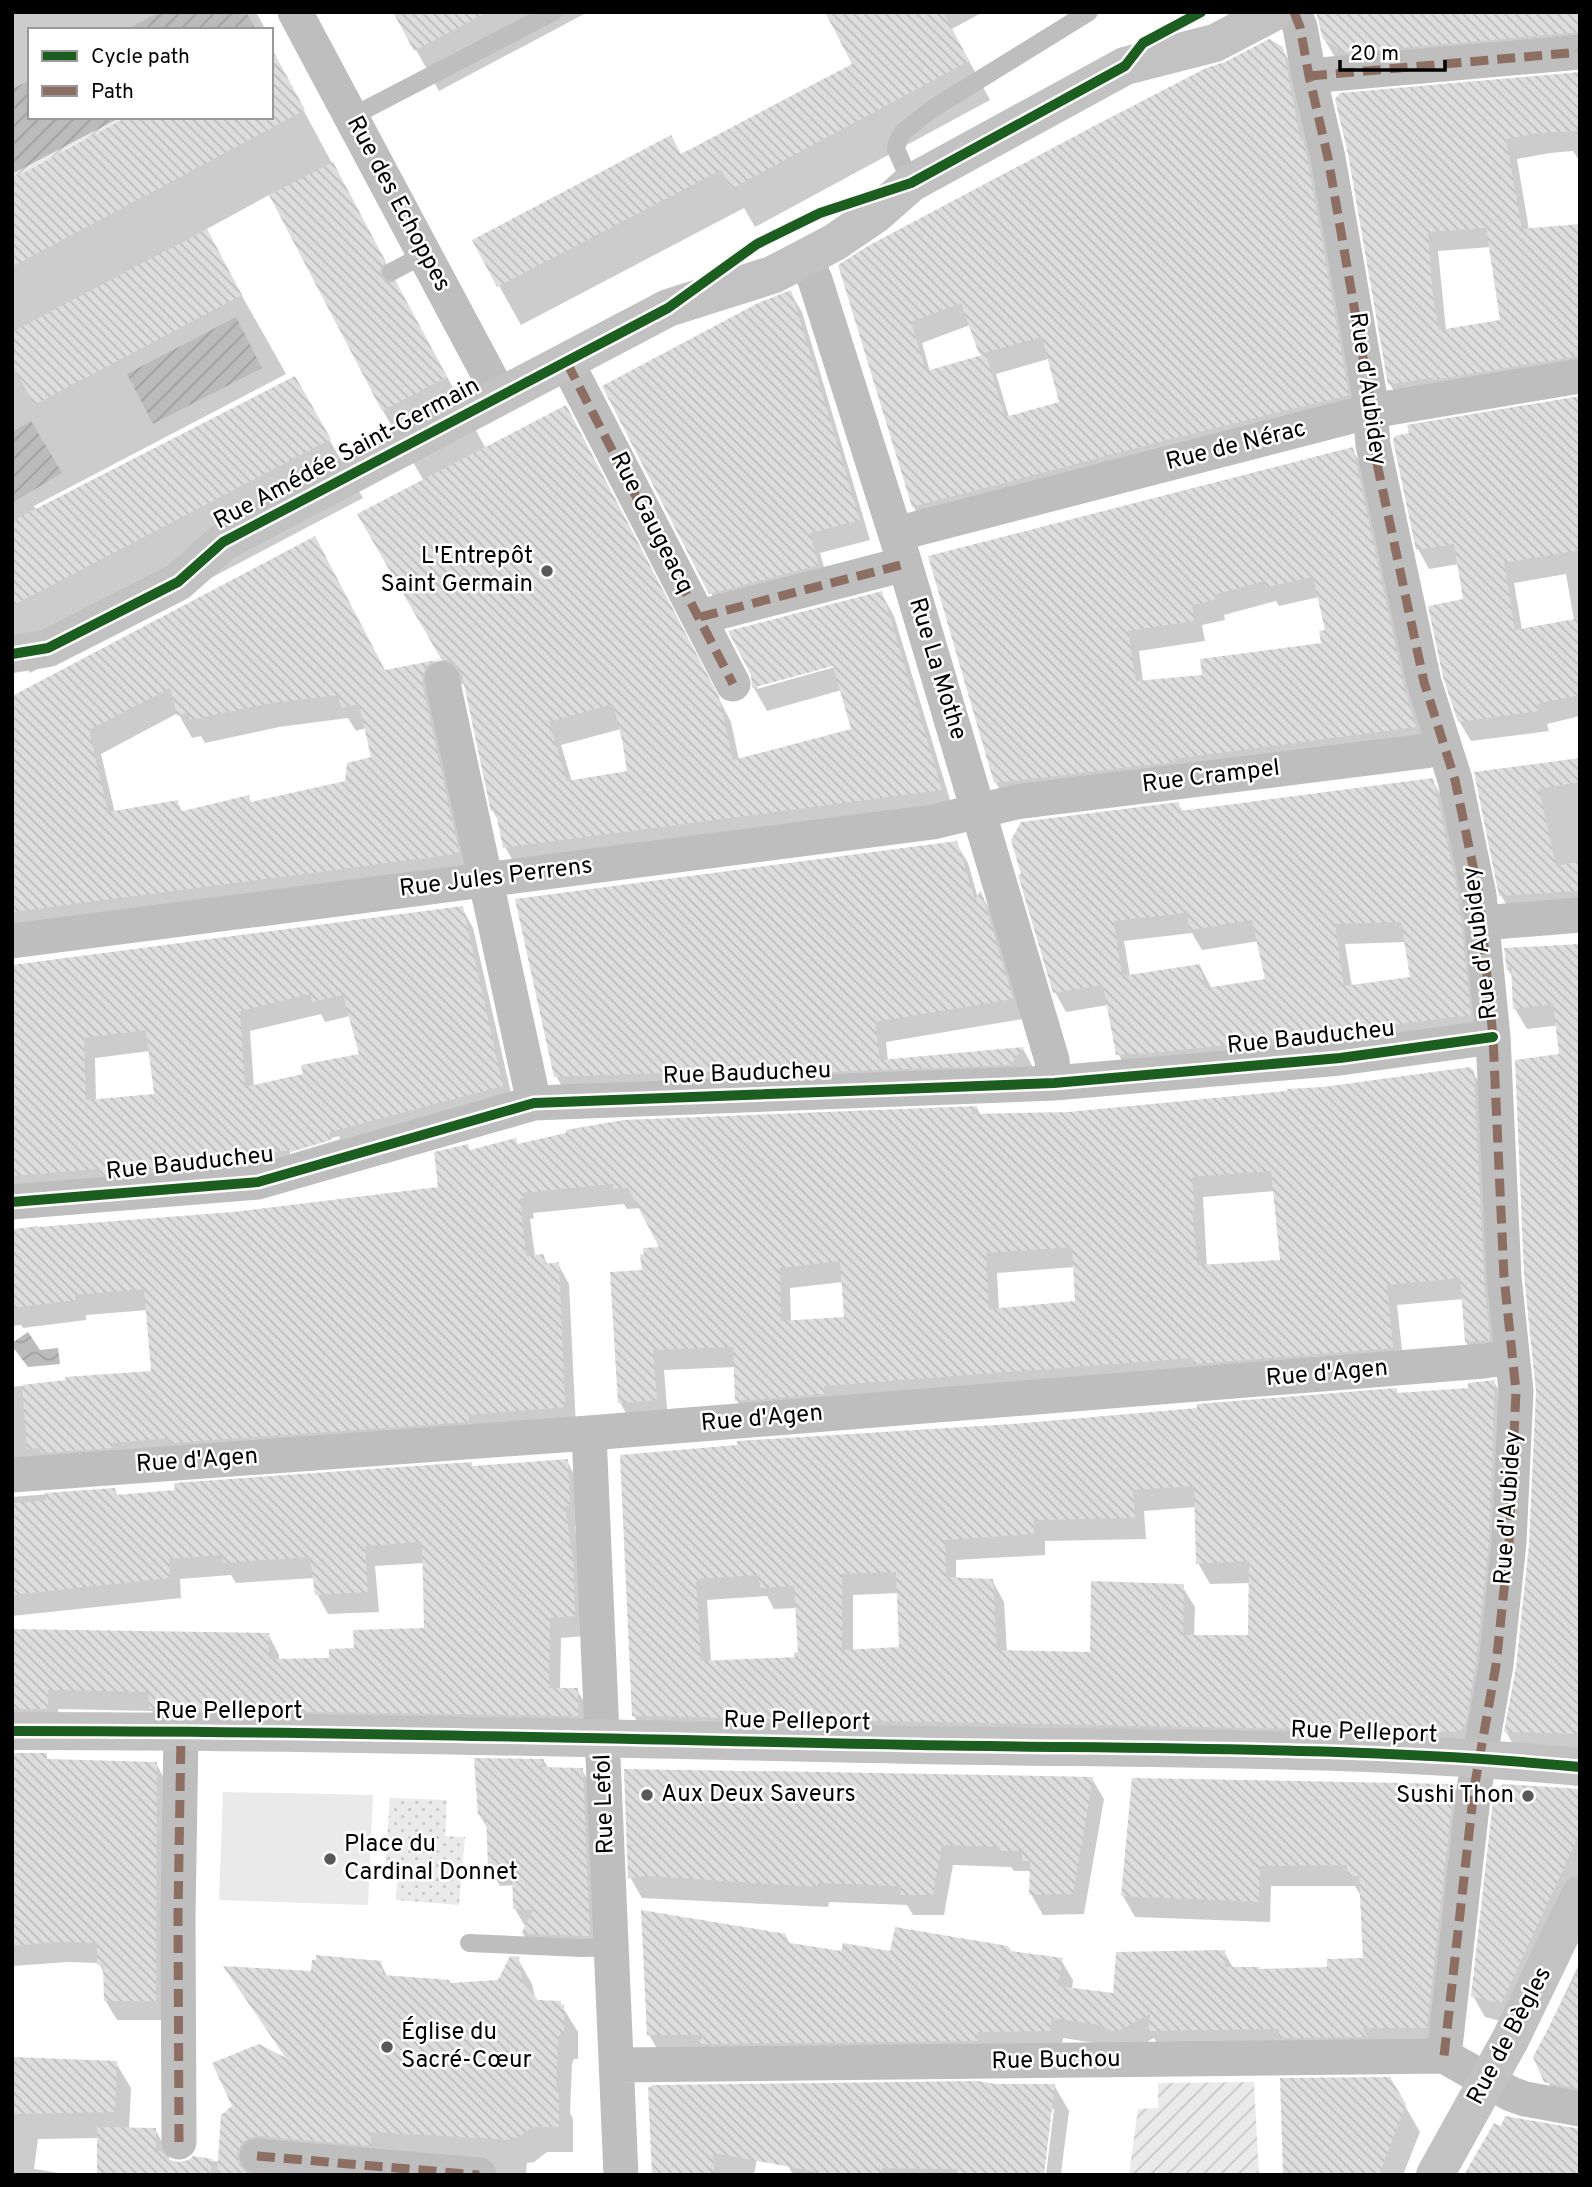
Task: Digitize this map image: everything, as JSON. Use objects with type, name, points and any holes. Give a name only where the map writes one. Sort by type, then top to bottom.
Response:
[{"type":"street","name":"Rue des Echoppes","points":[[295,12],[499,396]]},
{"type":"street","name":"Rue Amédée Saint-Germain","points":[[12,654],[48,649],[178,582],[223,542],[668,308],[772,275],[805,258],[835,242],[876,214],[911,183],[1125,66],[1215,43],[1274,12]]},
{"type":"street","name":"Rue d'Aubidey","points":[[1294,12],[1300,27],[1328,158],[1371,411],[1373,446],[1423,682],[1455,780],[1477,882],[1493,1037],[1504,1277],[1517,1391],[1509,1543],[1496,1665],[1474,1789],[1444,2056]]},
{"type":"street","points":[[1309,76],[1580,52]]},
{"type":"street","name":"Rue La Mothe","points":[[805,258],[815,280],[901,549],[1052,1060],[1054,1083]]},
{"type":"street","name":"Rue Gaugeacq","points":[[567,363],[733,684]]},
{"type":"street","name":"Rue de Nérac","points":[[700,617],[901,549],[1371,411],[1580,376]]},
{"type":"street","points":[[442,679],[534,1103]]},
{"type":"street","name":"Rue Crampel","points":[[979,810],[1016,802],[1426,751],[1444,746]]},
{"type":"street","name":"Rue Jules Perrens","points":[[12,941],[933,822],[979,810]]},
{"type":"street","points":[[1482,923],[1580,915]]},
{"type":"street","name":"Rue Bauducheu","points":[[12,1202],[258,1182],[534,1103],[1054,1083],[1340,1058],[1493,1037]]},
{"type":"street","name":"Rue d'Agen","points":[[12,1475],[589,1433],[1512,1357]]},
{"type":"street","name":"Rue Lefol","points":[[589,1433],[621,2175]]},
{"type":"street","name":"Rue Pelleport","points":[[12,1731],[603,1739],[1481,1757],[1580,1767]]},
{"type":"street","points":[[179,2142],[178,1916],[181,1733]]},
{"type":"street","name":"Rue de Bègles","points":[[1435,2175],[1510,2040],[1580,1895]]},
{"type":"street","points":[[1444,2056],[1510,2094],[1580,2109]]},
{"type":"street","name":"Rue Buchou","points":[[618,2066],[1444,2056]]},
{"type":"street","points":[[257,2156],[480,2175]]},
{"type":"lane","points":[[351,117],[553,12]]},
{"type":"lane","points":[[911,183],[896,149],[903,132],[932,109],[1089,12]]},
{"type":"lane","points":[[391,272],[425,254]]},
{"type":"lane","points":[[469,1942],[612,1947]]},
{"type":"shaded area","points":[[159,12],[246,12],[255,28],[130,28]]},
{"type":"shaded area","points":[[28,81],[28,119],[123,119],[12,179],[12,89]]},
{"type":"shaded area","points":[[236,317],[262,368],[153,424],[127,374]]},
{"type":"shaded area","points":[[31,421],[62,473],[12,503],[12,432]]},
{"type":"shaded area","points":[[223,1792],[373,1795],[368,1905],[219,1900]]},
{"type":"shaded area","points":[[390,1798],[447,1800],[445,1836],[465,1837],[459,1905],[396,1900],[398,1871],[385,1870]]},
{"type":"shaded area","points":[[1254,2082],[1259,2175],[1129,2175],[1138,2109],[1158,2108],[1158,2083]]},
{"type":"water","points":[[28,1332],[40,1350],[58,1348],[60,1364],[28,1367],[12,1343]]},
{"type":"building","points":[[393,12],[487,12],[414,51]]},
{"type":"building","points":[[825,12],[943,12],[969,61],[731,189],[721,170],[497,287],[472,240],[671,135],[681,154],[852,64]]},
{"type":"building","points":[[1316,12],[1580,12],[1580,32],[1345,53],[1323,39]]},
{"type":"building","points":[[1269,39],[1283,47],[1301,142],[1303,139],[1308,162],[1349,395],[912,507],[838,265],[868,246],[1094,126],[1206,68],[1225,62]],"holes":[[[961,303],[979,354],[1042,337],[1059,402],[1005,417],[986,354],[926,371],[911,322]]]},
{"type":"building","points":[[273,51],[305,110],[12,267],[12,179],[123,119],[273,119]]},
{"type":"building","points":[[1580,72],[1580,131],[1538,133],[1506,139],[1522,229],[1580,224],[1580,356],[1388,385],[1348,154],[1335,99],[1340,93]],"holes":[[[1486,228],[1500,320],[1439,330],[1433,297],[1428,232]]]},
{"type":"building","points":[[333,162],[386,262],[380,271],[381,278],[390,283],[396,282],[447,377],[382,411],[269,195]]},
{"type":"building","points":[[207,229],[242,295],[34,405],[12,364],[12,332]]},
{"type":"building","points":[[791,290],[860,520],[810,533],[819,565],[709,594],[602,386],[758,303]]},
{"type":"building","points":[[295,376],[331,439],[12,606],[12,521]]},
{"type":"building","points":[[1580,396],[1580,550],[1504,563],[1515,630],[1580,618],[1580,695],[1537,704],[1539,711],[1458,722],[1443,677],[1428,606],[1463,599],[1454,544],[1416,550],[1393,440],[1395,436],[1409,433],[1407,425]]},
{"type":"building","points":[[566,405],[719,697],[733,760],[851,729],[833,666],[752,688],[751,675],[728,631],[882,591],[942,790],[503,848],[495,808],[491,812],[462,675],[456,665],[440,659],[357,514]],"holes":[[[613,704],[627,771],[567,781],[549,722]]]},
{"type":"building","points":[[1353,447],[1404,686],[1416,727],[1173,759],[1174,762],[994,783],[928,556]],"holes":[[[1313,577],[1325,630],[1319,631],[1321,643],[1200,659],[1202,675],[1136,681],[1128,631],[1194,621],[1192,605],[1215,600],[1214,595],[1264,581],[1266,587]]]},
{"type":"building","points":[[315,536],[385,670],[437,660],[428,665],[422,683],[459,851],[456,854],[12,912],[12,696]],"holes":[[[170,688],[177,716],[188,713],[190,720],[265,704],[338,695],[341,708],[359,704],[371,757],[347,763],[345,781],[251,802],[249,795],[179,812],[178,800],[108,812],[89,730]]]},
{"type":"building","points":[[1580,758],[1580,782],[1539,789],[1556,866],[1580,861],[1580,891],[1499,896],[1474,772]]},
{"type":"building","points":[[1433,778],[1459,898],[1471,1015],[1164,1052],[1116,1055],[1103,985],[1053,993],[1018,875],[1021,874],[1011,840],[1021,822],[1179,802],[1180,810]],"holes":[[[1187,913],[1189,930],[1252,920],[1265,979],[1205,988],[1200,964],[1122,976],[1114,921]],[[1401,922],[1410,977],[1344,986],[1335,924]]]},
{"type":"building","points":[[957,841],[975,900],[981,890],[1013,999],[875,1022],[880,1060],[1024,1047],[1010,1065],[750,1075],[750,1070],[554,1077],[515,899]]},
{"type":"building","points":[[463,906],[503,1086],[330,1132],[331,1140],[291,1152],[114,1174],[100,1175],[99,1169],[12,1176],[12,965]],"holes":[[[310,994],[312,1002],[343,995],[359,1054],[301,1065],[303,1074],[245,1087],[240,1011]],[[146,1030],[154,1094],[86,1100],[84,1038]]]},
{"type":"building","points":[[1580,944],[1580,1734],[1504,1732],[1516,1667],[1529,1545],[1536,1392],[1524,1275],[1515,1060],[1559,1054],[1553,1004],[1513,1009],[1511,965],[1507,971],[1504,948]]},
{"type":"building","points":[[1470,1067],[1474,1071],[1484,1278],[1490,1340],[1465,1342],[1460,1278],[1387,1285],[1393,1348],[1194,1364],[1193,1358],[824,1386],[825,1394],[735,1401],[733,1347],[653,1350],[657,1400],[618,1403],[610,1272],[642,1270],[640,1255],[644,1254],[643,1248],[659,1247],[628,1188],[613,1189],[613,1184],[523,1193],[524,1198],[520,1199],[526,1256],[544,1254],[545,1264],[559,1262],[565,1407],[469,1415],[469,1422],[170,1443],[170,1438],[112,1443],[112,1448],[41,1453],[40,1448],[27,1449],[22,1385],[66,1380],[65,1377],[151,1371],[144,1289],[75,1295],[76,1300],[12,1308],[12,1229],[233,1212],[438,1187],[434,1152],[468,1144],[470,1150],[516,1138],[517,1144],[566,1133],[566,1130],[623,1120],[978,1106],[972,1114],[1068,1112],[1323,1087]],"holes":[[[1271,1171],[1280,1260],[1198,1265],[1192,1210],[1195,1210],[1192,1177]],[[1072,1247],[1075,1301],[989,1309],[986,1253]],[[840,1261],[844,1317],[781,1321],[780,1268]]]},
{"type":"building","points":[[1495,1380],[1489,1541],[1476,1662],[1465,1726],[1458,1732],[632,1716],[620,1455],[737,1445],[737,1441],[1012,1424],[1197,1408],[1197,1404],[1397,1388],[1397,1393],[1468,1388],[1468,1383]],"holes":[[[1194,1486],[1196,1564],[1249,1561],[1248,1635],[1183,1635],[1184,1584],[1091,1581],[1090,1652],[997,1650],[993,1579],[946,1577],[945,1540],[1034,1534],[1034,1520],[1135,1518],[1133,1490]],[[896,1572],[899,1647],[842,1650],[842,1574]],[[759,1575],[760,1588],[794,1586],[798,1652],[794,1653],[795,1657],[701,1661],[696,1579]]]},
{"type":"building","points":[[568,1459],[570,1506],[565,1506],[573,1559],[575,1616],[550,1618],[549,1688],[578,1688],[578,1716],[149,1709],[149,1692],[48,1690],[48,1709],[12,1709],[12,1629],[269,1633],[269,1659],[329,1658],[329,1649],[354,1648],[353,1630],[424,1628],[422,1542],[365,1546],[368,1592],[315,1595],[310,1557],[223,1563],[222,1555],[169,1559],[170,1578],[12,1595],[12,1503],[46,1500],[45,1493],[115,1488],[116,1495],[175,1490],[174,1483],[472,1462],[472,1466]]},
{"type":"building","points":[[12,1753],[47,1753],[47,1759],[157,1762],[156,2001],[104,2001],[103,1965],[97,1965],[97,1943],[56,1942],[12,1946]]},
{"type":"building","points":[[474,1758],[545,1759],[539,1767],[583,1768],[590,1936],[521,1934],[533,1910],[513,1909],[512,1867],[488,1868],[486,1815],[478,1815]]},
{"type":"building","points":[[624,1769],[1093,1777],[1073,1894],[1029,1895],[1030,1861],[1022,1861],[1022,1851],[1000,1851],[1000,1847],[942,1845],[933,1895],[900,1895],[901,1886],[818,1883],[817,1887],[647,1876],[628,1878]]},
{"type":"building","points":[[1132,1778],[1454,1784],[1427,2028],[1363,2028],[1367,2037],[1279,2038],[1279,2029],[1148,2031],[1150,2014],[1118,2031],[1111,2031],[1100,2025],[1052,2018],[1050,2031],[977,2032],[978,2041],[696,2044],[706,2035],[647,2035],[641,1910],[786,1934],[784,1942],[841,1951],[843,1943],[890,1951],[895,1927],[1008,1946],[1011,1951],[1063,1958],[1058,1986],[1113,1993],[1116,1952],[1225,1950],[1225,1967],[1260,1967],[1259,1969],[1327,1967],[1327,1959],[1363,1958],[1359,1876],[1347,1876],[1347,1865],[1260,1866],[1259,1902],[1121,1896]]},
{"type":"building","points":[[1503,1784],[1580,1789],[1580,1833],[1501,2004],[1471,1996],[1494,1792]]},
{"type":"building","name":"Église du Sacré-Cœur","points":[[316,1955],[381,1961],[383,1975],[450,1980],[449,1983],[498,1980],[510,1956],[519,1957],[522,1982],[538,2000],[561,2001],[561,2005],[564,2004],[564,2034],[558,2037],[556,2091],[559,2092],[559,2127],[532,2127],[519,2137],[513,2137],[513,2140],[371,2132],[371,2146],[258,2136],[241,2144],[237,2154],[239,2165],[251,2175],[217,2175],[221,2115],[232,2106],[212,2063],[259,2044],[286,2058],[223,1966],[311,1971],[312,1960],[316,1960]]},
{"type":"building","points":[[1580,1968],[1580,2089],[1544,2082],[1533,2057]]},
{"type":"building","points":[[12,2057],[117,2061],[115,2112],[12,2114]]},
{"type":"building","points":[[1390,2077],[1406,2104],[1379,2175],[1283,2175],[1280,2078]]},
{"type":"building","points":[[978,2081],[995,2084],[1055,2084],[1044,2175],[957,2175],[958,2169],[882,2168],[881,2175],[818,2175],[818,2172],[713,2153],[714,2175],[652,2175],[648,2088],[653,2085]]},
{"type":"building","points":[[1505,2116],[1580,2129],[1580,2175],[1464,2175],[1494,2123],[1501,2126]]},
{"type":"building","points":[[97,2127],[156,2128],[156,2150],[178,2162],[189,2160],[193,2156],[212,2159],[211,2175],[97,2175]]},
{"type":"marked path","points":[[1294,12],[1300,27],[1328,158],[1369,392],[1373,445],[1424,682],[1455,780],[1479,895],[1493,1037],[1504,1277],[1516,1391],[1509,1543],[1496,1665],[1474,1789],[1444,2056]]},
{"type":"marked path","points":[[1309,76],[1580,52]]},
{"type":"marked path","points":[[567,363],[733,684]]},
{"type":"marked path","points":[[700,617],[905,564]]},
{"type":"marked path","points":[[179,2142],[178,1916],[181,1733]]},
{"type":"marked path","points":[[257,2156],[479,2175]]},
{"type":"cycle path","points":[[12,654],[48,648],[178,582],[223,542],[668,308],[757,244],[820,213],[911,183],[1125,66],[1143,43],[1201,12]]},
{"type":"cycle path","points":[[12,1202],[258,1182],[534,1103],[1054,1083],[1340,1058],[1493,1037]]},
{"type":"cycle path","points":[[12,1731],[352,1734],[1249,1750],[1415,1755],[1580,1767]]},
{"type":"place","name":"L'Entrepôt Saint Germain","points":[[547,571]]},
{"type":"place","name":"Aux Deux Saveurs","points":[[647,1795]]},
{"type":"place","name":"Sushi Thon","points":[[1528,1796]]},
{"type":"place","name":"Place du Cardinal Donnet","points":[[330,1859]]},
{"type":"place","name":"Église du Sacré-Cœur","points":[[387,2047]]}]
